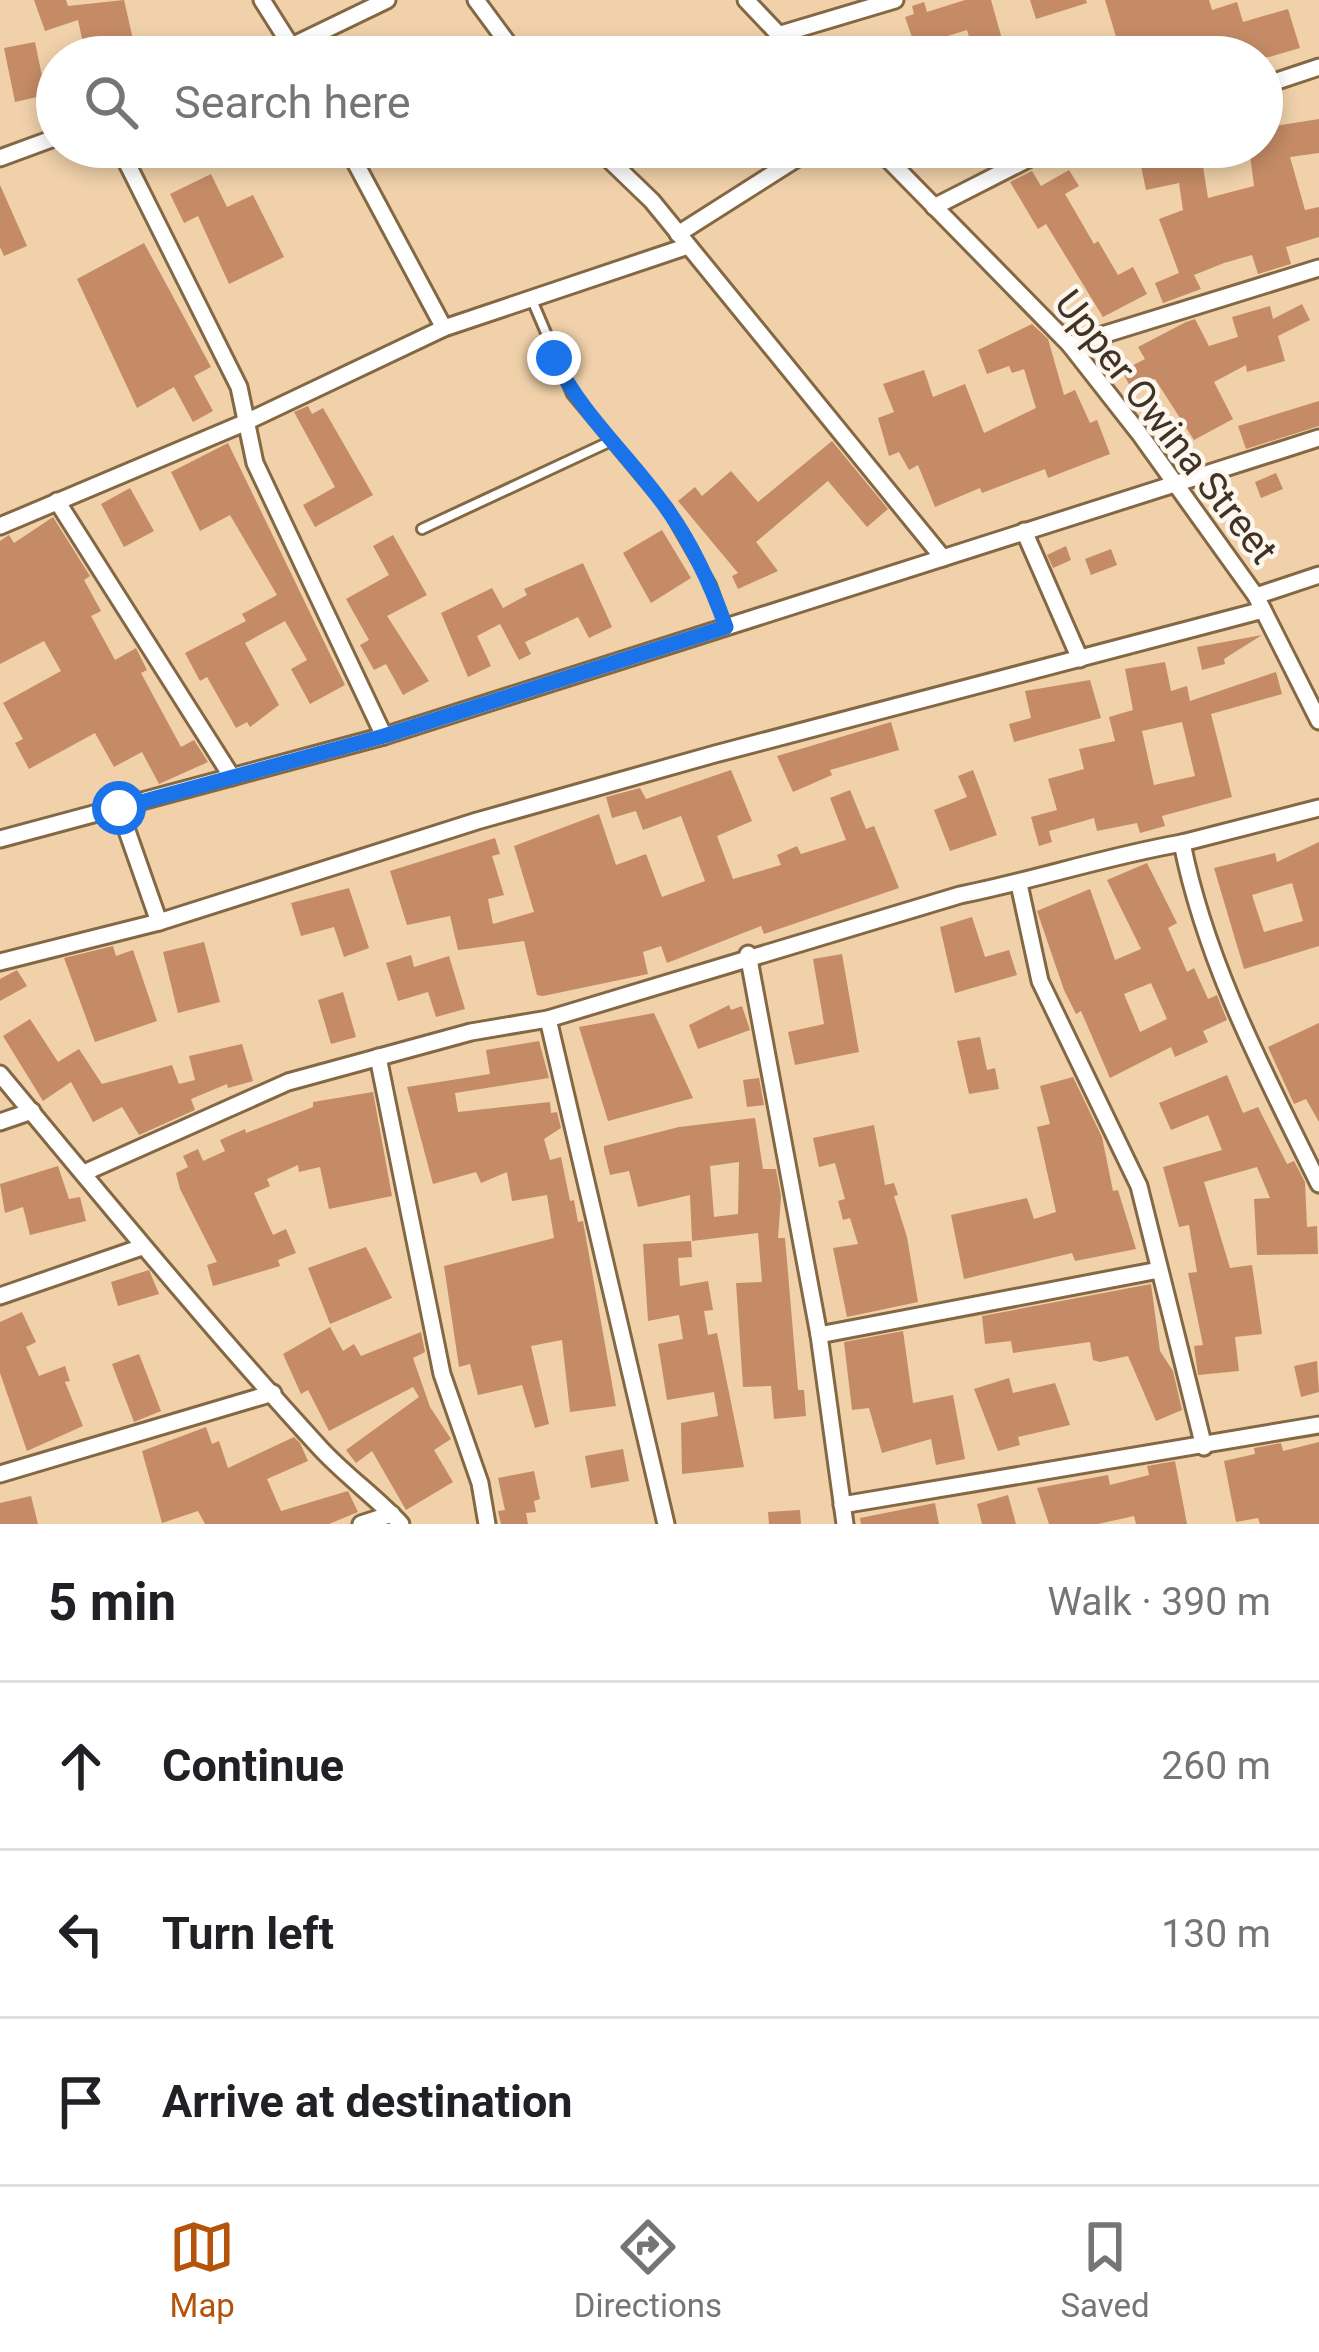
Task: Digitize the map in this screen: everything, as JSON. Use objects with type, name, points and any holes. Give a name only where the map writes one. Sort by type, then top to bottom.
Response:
[{"type":"street","points":[[262,0],[286,36]]},
{"type":"street","points":[[324,36],[387,0]]},
{"type":"street","points":[[476,0],[503,36]]},
{"type":"street","points":[[746,0],[781,34],[895,0]]},
{"type":"street","points":[[1283,79],[1319,67]]},
{"type":"street","points":[[0,158],[36,145]]},
{"type":"street","points":[[130,168],[239,387],[255,464],[384,736]]},
{"type":"street","points":[[358,168],[445,328]]},
{"type":"street","points":[[616,168],[683,240],[943,558]]},
{"type":"street","points":[[0,526],[244,422],[445,328],[683,240],[785,168]]},
{"type":"street","name":"Upper Owina Street","points":[[896,168],[1070,345],[1259,603],[1319,721]]},
{"type":"street","points":[[934,207],[1011,168]]},
{"type":"street","points":[[1070,345],[1319,268]]},
{"type":"street","points":[[0,839],[384,736],[1319,438]]},
{"type":"street","points":[[57,501],[232,777]]},
{"type":"street","points":[[1024,531],[1080,658]]},
{"type":"street","points":[[0,962],[159,922],[477,821],[1080,658],[1259,603],[1319,574]]},
{"type":"street","points":[[119,808],[159,922]]},
{"type":"street","points":[[86,1172],[288,1082],[471,1031],[548,1018],[748,954],[1018,884],[1106,856],[1182,843],[1319,808]]},
{"type":"street","points":[[1182,843],[1194,902],[1245,1032],[1319,1184]]},
{"type":"street","points":[[1018,884],[1040,981],[1139,1186],[1204,1447]]},
{"type":"street","points":[[748,954],[819,1335],[845,1524]]},
{"type":"street","points":[[548,1018],[666,1524]]},
{"type":"street","points":[[378,1057],[442,1374],[480,1483],[487,1524]]},
{"type":"street","points":[[0,1074],[86,1172],[142,1247],[323,1452],[396,1519]]},
{"type":"street","points":[[0,1122],[32,1111]]},
{"type":"street","points":[[0,1296],[142,1247]]},
{"type":"street","points":[[819,1335],[1159,1270]]},
{"type":"street","points":[[0,1474],[273,1393]]},
{"type":"street","points":[[842,1505],[1319,1425]]},
{"type":"street","points":[[361,1524],[396,1519]]},
{"type":"lane","points":[[531,299],[572,394],[678,526],[726,627]]},
{"type":"lane","points":[[422,529],[609,442]]},
{"type":"building","points":[[34,0],[66,0],[68,6],[124,0],[132,36],[81,36],[78,20],[45,31]]},
{"type":"building","points":[[965,0],[991,0],[1001,36],[969,36],[967,30],[948,36],[912,36],[905,17],[914,14],[912,6],[924,2],[927,12]]},
{"type":"building","points":[[1030,0],[1086,0],[1087,3],[1036,19]]},
{"type":"building","points":[[1105,0],[1209,0],[1212,10],[1237,2],[1243,22],[1288,9],[1300,48],[1283,53],[1283,36],[1116,36]]},
{"type":"building","points":[[35,42],[36,97],[15,102],[4,48]]},
{"type":"building","points":[[1319,119],[1319,153],[1290,157],[1305,210],[1319,207],[1319,237],[1286,247],[1291,264],[1258,274],[1252,255],[1224,263],[1194,275],[1201,289],[1163,303],[1155,283],[1179,273],[1159,219],[1183,210],[1179,183],[1146,190],[1141,168],[1203,168],[1208,198],[1254,186],[1252,168],[1283,168],[1283,125]]},
{"type":"building","points":[[1069,170],[1079,186],[1065,194],[1094,244],[1098,241],[1118,275],[1133,267],[1147,294],[1103,317],[1046,224],[1038,229],[1010,182],[1032,171],[1041,186]]},
{"type":"building","points":[[211,174],[227,207],[253,195],[284,257],[229,284],[198,216],[184,223],[170,194]]},
{"type":"building","points":[[0,185],[27,246],[4,256],[0,247]]},
{"type":"building","points":[[144,243],[211,367],[194,376],[213,411],[193,422],[174,387],[137,408],[77,279]]},
{"type":"building","points":[[1302,304],[1310,320],[1278,336],[1285,361],[1247,372],[1246,365],[1214,382],[1233,419],[1194,440],[1155,379],[1132,390],[1122,371],[1145,359],[1138,347],[1186,322],[1195,319],[1209,346],[1238,337],[1232,317],[1270,306],[1273,319]]},
{"type":"building","points":[[1032,324],[1048,339],[1064,395],[1075,390],[1090,423],[1097,420],[1110,454],[1048,478],[1045,469],[982,493],[980,488],[935,507],[918,465],[909,470],[899,452],[889,456],[878,418],[894,412],[883,384],[924,370],[933,397],[965,384],[984,433],[1036,408],[1024,369],[1012,373],[1009,366],[987,374],[978,350]]},
{"type":"building","points":[[1319,401],[1319,426],[1246,449],[1238,426]]},
{"type":"building","points":[[308,406],[312,414],[323,408],[373,495],[315,527],[303,505],[335,487],[294,412]]},
{"type":"building","points":[[832,441],[888,509],[867,527],[828,481],[756,542],[778,571],[738,589],[732,576],[738,573],[678,501],[695,487],[702,496],[731,471],[758,502]]},
{"type":"building","points":[[228,443],[345,685],[310,704],[291,669],[307,660],[285,621],[245,643],[279,705],[250,727],[247,722],[236,728],[207,677],[200,681],[185,653],[246,621],[242,614],[277,595],[230,515],[200,531],[171,472]]},
{"type":"building","points":[[1276,473],[1283,489],[1261,498],[1255,482]]},
{"type":"building","points":[[130,488],[154,531],[124,547],[101,504]]},
{"type":"building","points":[[53,517],[90,576],[84,580],[101,611],[91,616],[115,660],[136,648],[147,670],[141,673],[181,747],[194,740],[208,762],[159,784],[142,752],[114,767],[95,733],[29,769],[15,743],[23,739],[3,703],[61,671],[44,641],[0,664],[0,541],[9,535],[14,543]]},
{"type":"building","points":[[662,530],[691,578],[651,603],[623,553]]},
{"type":"building","points":[[393,535],[427,595],[387,616],[429,681],[403,695],[386,664],[374,670],[360,645],[369,640],[346,599],[389,575],[373,546]]},
{"type":"building","points":[[1066,546],[1071,560],[1053,568],[1047,555]]},
{"type":"building","points":[[1111,549],[1117,565],[1091,575],[1085,559]]},
{"type":"building","points":[[583,563],[612,627],[589,638],[578,617],[525,642],[531,654],[519,660],[500,624],[477,636],[491,666],[468,677],[441,613],[492,588],[503,608],[527,595],[524,589]]},
{"type":"building","points":[[1262,635],[1224,659],[1225,664],[1202,670],[1197,647]]},
{"type":"building","points":[[1165,662],[1171,691],[1187,686],[1190,701],[1276,672],[1282,694],[1211,714],[1232,797],[1162,816],[1165,826],[1140,833],[1137,823],[1097,831],[1094,818],[1049,831],[1052,842],[1039,846],[1031,817],[1057,810],[1048,779],[1084,769],[1079,749],[1115,741],[1109,717],[1133,710],[1125,669]],"holes":[[[1182,722],[1195,776],[1154,785],[1142,731]]]},
{"type":"building","points":[[1090,680],[1101,718],[1014,742],[1009,724],[1031,718],[1025,691]]},
{"type":"building","points":[[891,722],[899,750],[830,770],[832,775],[793,792],[777,756]]},
{"type":"building","points":[[731,770],[752,821],[717,836],[733,879],[781,865],[777,855],[797,846],[801,854],[846,840],[830,798],[850,790],[866,829],[874,826],[899,888],[764,934],[761,926],[667,963],[661,946],[643,952],[648,974],[543,996],[537,995],[524,941],[458,950],[450,916],[407,925],[390,871],[495,838],[500,854],[492,856],[504,895],[488,899],[493,924],[534,912],[514,846],[599,814],[616,865],[646,854],[662,897],[705,881],[681,816],[643,830],[636,811],[612,818],[606,797],[640,788],[646,799]]},
{"type":"building","points":[[973,770],[997,835],[950,851],[934,810],[967,797],[958,776]]},
{"type":"building","points":[[1319,842],[1319,946],[1244,969],[1214,868],[1275,853],[1277,862]],"holes":[[[1292,883],[1303,921],[1264,932],[1252,895]]]},
{"type":"building","points":[[1147,863],[1177,923],[1168,928],[1187,972],[1194,968],[1208,999],[1217,995],[1227,1020],[1203,1031],[1208,1042],[1175,1057],[1171,1047],[1110,1078],[1081,1011],[1076,1014],[1064,990],[1037,911],[1090,889],[1115,960],[1141,949],[1107,880]],"holes":[[[1151,983],[1167,1019],[1140,1032],[1124,994]]]},
{"type":"building","points":[[349,888],[369,948],[344,957],[334,927],[301,936],[291,903]]},
{"type":"building","points":[[972,917],[985,957],[1009,950],[1017,975],[955,993],[940,927]]},
{"type":"building","points":[[204,942],[220,1002],[178,1013],[163,952]]},
{"type":"building","points":[[113,946],[116,956],[133,950],[157,1021],[95,1042],[64,958]]},
{"type":"building","points":[[842,954],[859,1052],[795,1065],[788,1032],[824,1024],[813,959]]},
{"type":"building","points":[[411,955],[414,967],[449,956],[465,1009],[436,1017],[428,992],[398,1001],[386,963]]},
{"type":"building","points":[[17,970],[27,986],[0,1001],[0,979]]},
{"type":"building","points":[[343,992],[356,1037],[331,1044],[318,1000]]},
{"type":"building","points":[[729,1005],[731,1010],[742,1006],[750,1030],[698,1049],[689,1025]]},
{"type":"building","points":[[654,1013],[693,1098],[608,1121],[579,1027]]},
{"type":"building","points":[[30,1019],[58,1062],[79,1049],[102,1084],[172,1065],[179,1084],[195,1080],[189,1056],[242,1044],[253,1081],[228,1088],[227,1084],[191,1099],[195,1110],[139,1135],[122,1107],[93,1122],[71,1082],[43,1101],[3,1036]]},
{"type":"building","points":[[1319,1023],[1319,1122],[1306,1099],[1294,1104],[1268,1047]]},
{"type":"building","points":[[980,1037],[987,1070],[995,1068],[999,1089],[969,1094],[957,1041]]},
{"type":"building","points":[[539,1041],[549,1078],[455,1093],[458,1112],[550,1102],[561,1128],[544,1139],[550,1160],[561,1157],[570,1201],[574,1200],[578,1222],[583,1221],[616,1406],[570,1412],[562,1340],[531,1346],[549,1424],[535,1428],[522,1385],[478,1395],[470,1364],[459,1367],[444,1266],[554,1238],[547,1195],[512,1201],[507,1172],[481,1183],[476,1172],[433,1184],[407,1087],[490,1074],[486,1050]]},
{"type":"building","points":[[1227,1075],[1243,1113],[1258,1107],[1287,1164],[1294,1161],[1305,1182],[1307,1227],[1317,1226],[1318,1254],[1257,1255],[1254,1199],[1270,1198],[1257,1167],[1204,1182],[1230,1268],[1252,1265],[1262,1334],[1235,1337],[1239,1371],[1198,1375],[1194,1346],[1203,1345],[1188,1273],[1197,1272],[1189,1225],[1179,1227],[1163,1167],[1222,1150],[1208,1115],[1171,1130],[1159,1103]]},
{"type":"building","points":[[1073,1077],[1102,1137],[1113,1191],[1118,1190],[1136,1249],[1075,1261],[1072,1253],[964,1279],[951,1215],[1027,1198],[1034,1219],[1056,1212],[1037,1127],[1050,1124],[1040,1086]]},
{"type":"building","points":[[759,1078],[764,1105],[747,1107],[743,1080]]},
{"type":"building","points":[[373,1092],[392,1196],[329,1209],[320,1167],[299,1172],[298,1165],[267,1179],[270,1186],[254,1193],[273,1235],[286,1229],[296,1253],[278,1260],[280,1266],[213,1286],[207,1265],[217,1262],[176,1173],[188,1167],[183,1156],[198,1149],[203,1161],[225,1151],[220,1140],[245,1129],[246,1133],[313,1107],[313,1102]]},
{"type":"building","points":[[755,1118],[763,1169],[776,1169],[781,1196],[778,1238],[785,1238],[798,1390],[804,1390],[806,1416],[774,1419],[771,1386],[743,1387],[736,1283],[762,1282],[758,1233],[692,1241],[690,1195],[638,1207],[629,1171],[610,1175],[604,1146],[679,1127]],"holes":[[[739,1162],[738,1214],[714,1217],[710,1166]]]},
{"type":"building","points":[[874,1125],[885,1185],[894,1183],[898,1195],[894,1196],[907,1237],[918,1302],[847,1317],[833,1248],[858,1244],[850,1218],[843,1220],[838,1201],[845,1199],[835,1163],[819,1167],[813,1138]]},
{"type":"building","points":[[58,1166],[69,1199],[80,1197],[86,1221],[30,1235],[23,1207],[5,1213],[0,1184]]},
{"type":"building","points":[[691,1241],[692,1257],[678,1258],[680,1286],[708,1281],[713,1310],[704,1311],[708,1335],[717,1333],[744,1467],[682,1474],[681,1423],[718,1416],[714,1392],[667,1400],[658,1344],[683,1339],[679,1315],[648,1321],[643,1244]]},
{"type":"building","points":[[366,1247],[392,1298],[330,1324],[308,1268]]},
{"type":"building","points":[[149,1270],[159,1294],[118,1306],[111,1282]]},
{"type":"building","points":[[1151,1284],[1160,1351],[1173,1371],[1182,1410],[1156,1421],[1128,1356],[1093,1360],[1090,1342],[1013,1353],[1011,1341],[985,1344],[982,1316]]},
{"type":"building","points":[[22,1312],[36,1342],[26,1347],[39,1376],[65,1366],[70,1381],[65,1382],[83,1426],[27,1451],[0,1373],[0,1322]]},
{"type":"building","points":[[330,1327],[343,1351],[354,1344],[361,1356],[421,1332],[425,1352],[413,1358],[430,1407],[451,1439],[434,1450],[453,1482],[406,1510],[372,1451],[356,1463],[346,1450],[419,1397],[413,1387],[329,1431],[308,1390],[301,1394],[283,1354]]},
{"type":"building","points":[[903,1331],[913,1403],[953,1395],[965,1459],[936,1465],[931,1439],[882,1453],[869,1408],[852,1410],[844,1342]]},
{"type":"building","points":[[139,1354],[161,1411],[134,1422],[112,1364]]},
{"type":"building","points":[[1317,1361],[1319,1392],[1301,1397],[1294,1366]]},
{"type":"building","points":[[1009,1378],[1013,1393],[1055,1383],[1070,1425],[1018,1437],[1020,1445],[998,1451],[974,1389]]},
{"type":"building","points":[[206,1427],[212,1444],[219,1441],[228,1468],[294,1437],[300,1443],[308,1461],[267,1479],[281,1511],[348,1491],[358,1512],[329,1524],[205,1524],[198,1511],[162,1523],[142,1451]]},
{"type":"building","points":[[1319,1442],[1319,1524],[1260,1524],[1258,1518],[1236,1522],[1224,1461],[1255,1454],[1254,1448],[1281,1443],[1283,1451]]},
{"type":"building","points":[[623,1449],[629,1481],[591,1488],[585,1456]]},
{"type":"building","points":[[1175,1461],[1187,1524],[1136,1524],[1134,1516],[1098,1524],[1049,1524],[1037,1488],[1108,1475],[1110,1485],[1149,1475],[1147,1466]]},
{"type":"building","points":[[534,1471],[540,1499],[534,1501],[536,1512],[526,1513],[528,1524],[501,1524],[498,1511],[505,1510],[498,1478]]},
{"type":"building","points":[[1008,1495],[1016,1524],[982,1524],[977,1504]]},
{"type":"building","points":[[31,1496],[38,1524],[0,1524],[0,1503]]},
{"type":"building","points":[[935,1503],[939,1524],[861,1524],[860,1518]]},
{"type":"building","points":[[800,1510],[801,1524],[769,1524],[768,1512]]},
{"type":"route","points":[[119,808],[384,736],[726,627],[711,585],[667,508],[572,394],[554,358]]}]
